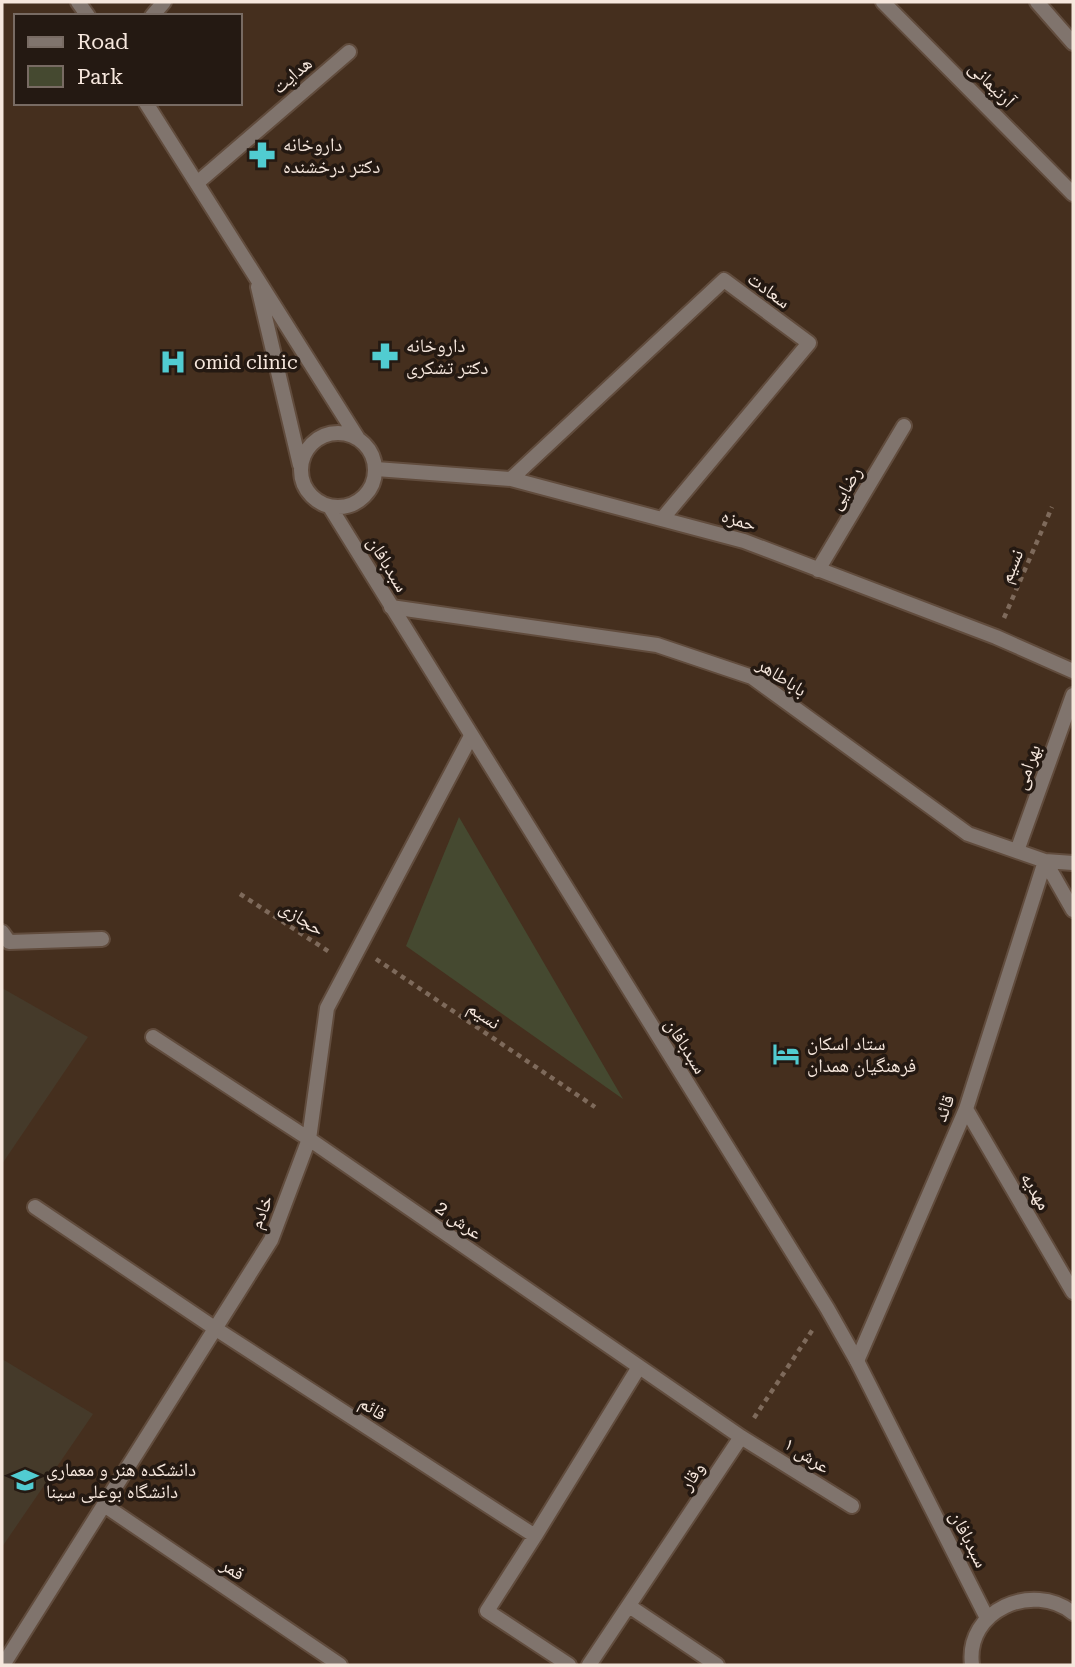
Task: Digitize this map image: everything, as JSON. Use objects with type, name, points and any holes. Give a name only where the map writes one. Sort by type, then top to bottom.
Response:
[{"type":"street","name":"آرتیمانی","points":[[883,2],[1073,194]]},
{"type":"street","points":[[1038,2],[1073,43]]},
{"type":"street","name":"هدایت","points":[[197,183],[349,52]]},
{"type":"street","points":[[147,105],[256,276],[357,437],[367,445],[376,470],[374,481],[370,491],[352,505],[330,507],[320,503],[305,488],[256,276]]},
{"type":"street","name":"سعادت","points":[[511,479],[723,280],[808,343],[662,519]]},
{"type":"street","name":"رضایی","points":[[818,570],[904,426]]},
{"type":"street","points":[[301,468],[304,456],[320,437],[345,433],[357,437]]},
{"type":"street","name":"حمزه","points":[[376,470],[511,479],[744,541],[996,637],[1073,671]]},
{"type":"street","name":"سبدبافان","points":[[330,507],[827,1308],[858,1361],[987,1618]]},
{"type":"street","name":"باباطاهر","points":[[391,607],[657,645],[752,677],[968,835],[1045,861],[1073,863]]},
{"type":"street","name":"بهرامی","points":[[1017,851],[1073,695]]},
{"type":"street","name":"خادم","points":[[3,1665],[271,1240],[309,1139],[327,1007],[471,736]]},
{"type":"street","points":[[1045,861],[1073,910]]},
{"type":"street","name":"قائد","points":[[858,1361],[966,1109],[1045,861]]},
{"type":"street","points":[[2,932],[9,942],[102,939]]},
{"type":"street","name":"عرش 2","points":[[153,1037],[309,1139],[741,1437]]},
{"type":"street","name":"مهدیه","points":[[966,1109],[1073,1293]]},
{"type":"street","name":"قائم","points":[[35,1207],[216,1329],[535,1536]]},
{"type":"street","points":[[569,1665],[488,1611],[639,1367]]},
{"type":"street","name":"عرش ۱","points":[[741,1437],[852,1506]]},
{"type":"street","name":"وقار","points":[[589,1665],[741,1437]]},
{"type":"street","name":"قمر","points":[[104,1505],[340,1665]]},
{"type":"street","points":[[972,1665],[975,1638],[987,1618],[1013,1601],[1044,1598],[1073,1613]]},
{"type":"street","points":[[629,1606],[718,1665]]},
{"type":"path","name":"نسیم","points":[[996,637],[1052,507]]},
{"type":"path","name":"حجازی","points":[[240,894],[349,965]]},
{"type":"path","name":"نسیم","points":[[358,947],[594,1108]]},
{"type":"path","points":[[741,1437],[827,1308]]},
{"type":"shaded area","points":[[2,988],[88,1037],[2,1164]]},
{"type":"shaded area","name":"دانشکده هنر و معماری دانشگاه بوعلی سینا","points":[[2,1359],[93,1414],[2,1547]]},
{"type":"green space","points":[[459,817],[623,1099],[406,946]]},
{"type":"place","name":"داروخانه دکتر درخشنده","points":[[262,155]]},
{"type":"place","name":"داروخانه دکتر تشکری","points":[[385,356]]},
{"type":"place","name":"omid clinic","points":[[173,362]]},
{"type":"place","name":"ستاد اسکان فرهنگیان همدان","points":[[786,1054]]},
{"type":"place","name":"دانشکده هنر و معماری دانشگاه بوعلی سینا","points":[[25,1480]]}]
